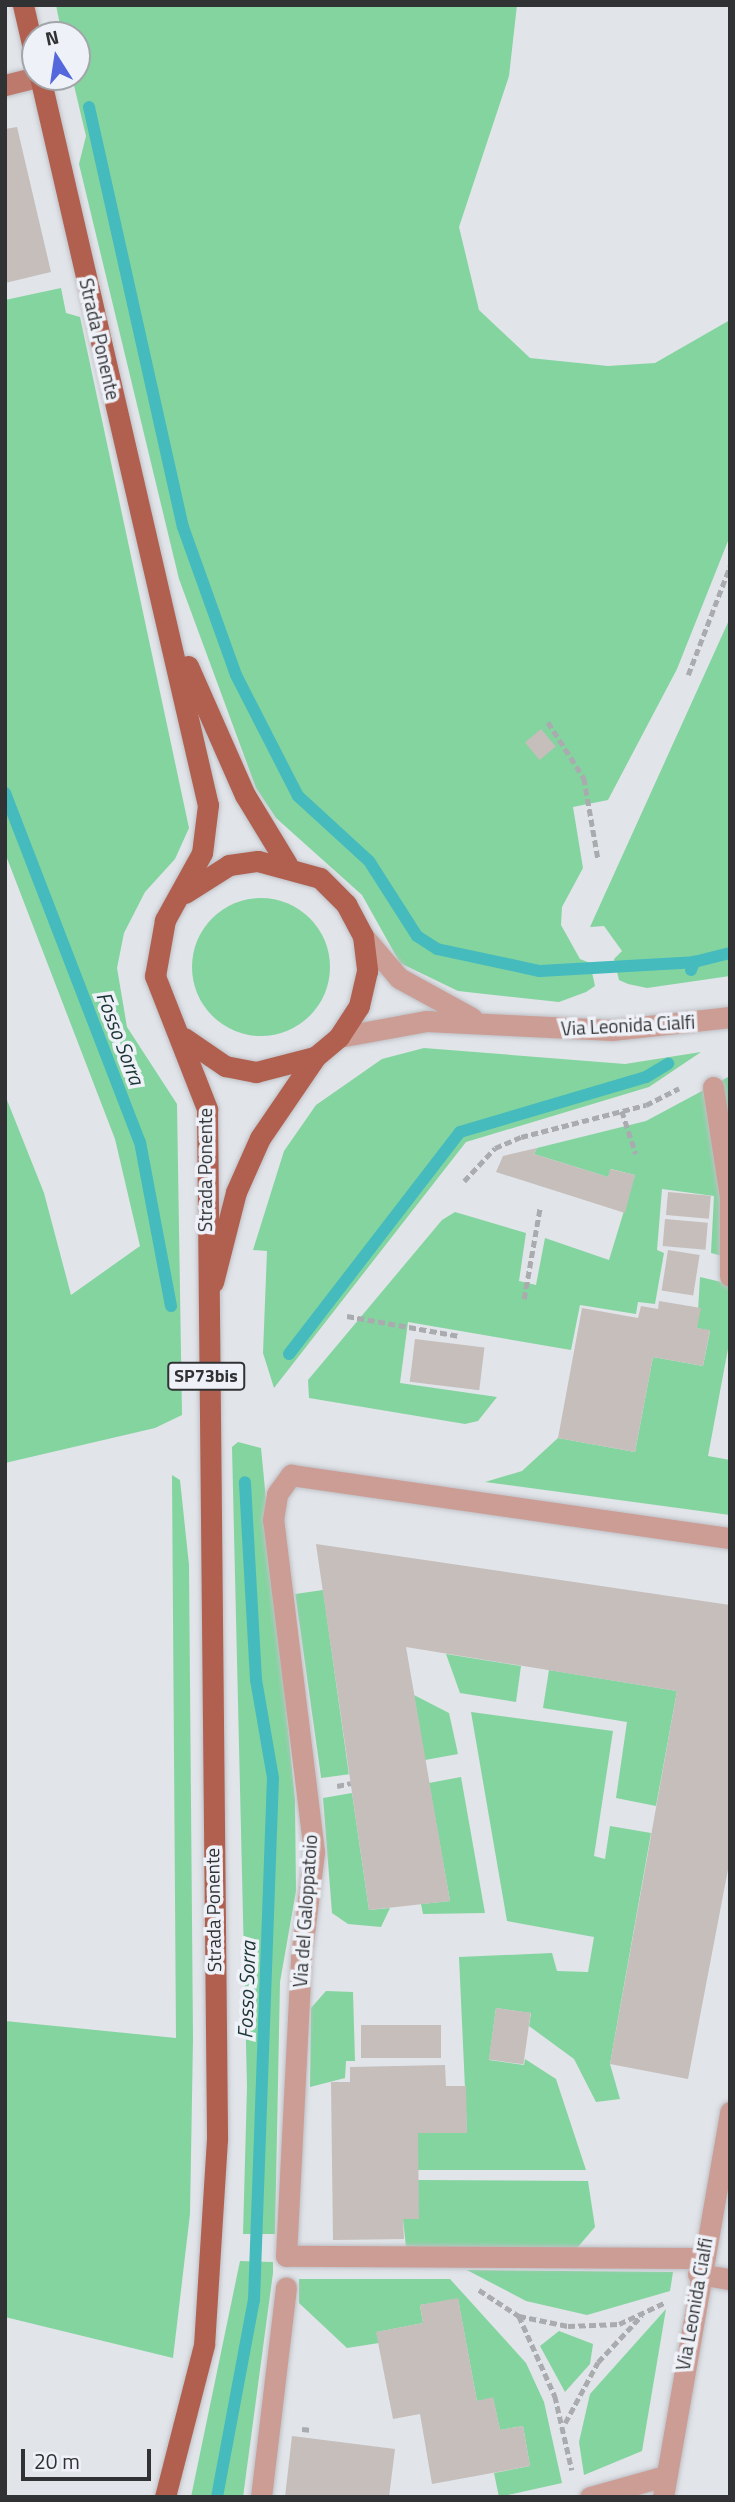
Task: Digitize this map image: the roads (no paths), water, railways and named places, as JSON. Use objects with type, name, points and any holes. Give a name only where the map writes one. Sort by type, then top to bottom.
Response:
[{"type":"main road","name":"Strada Ponente","points":[[42,91],[208,805],[202,853],[181,896],[165,920],[155,976],[207,1109],[205,1318],[216,2215],[204,2345],[165,2497]]},
{"type":"main road","name":"Strada Ponente","points":[[161,601],[228,761],[287,864]]},
{"type":"main road","name":"Strada Ponente","points":[[181,896],[229,865],[287,864],[320,878],[346,904],[363,936],[367,971],[359,1006],[339,1037],[316,1056],[278,1105],[244,1171],[205,1318]]},
{"type":"main road","name":"Strada Ponente","points":[[175,1029],[197,1051],[235,1068],[287,1068],[316,1056]]},
{"type":"street","name":"Via Leonida Cialfi","points":[[363,936],[410,986],[484,1023]]},
{"type":"street","name":"Via Leonida Cialfi","points":[[339,1037],[402,1023],[484,1023],[612,1030],[730,1017]]},
{"type":"street","points":[[713,1087],[730,1198],[730,1276]]},
{"type":"street","name":"Via del Galoppatoio","points":[[700,2266],[286,2256],[301,1958],[314,1852],[273,1520],[277,1494],[291,1475],[730,1538]]},
{"type":"street","name":"Via Leonida Cialfi","points":[[664,2486],[700,2266],[722,2197],[730,2112]]},
{"type":"street","points":[[700,2266],[730,2279]]},
{"type":"street","points":[[261,2497],[286,2287]]},
{"type":"street","points":[[582,2490],[664,2486]]},
{"type":"waterway","points":[[89,107],[183,527],[236,675],[298,796],[369,861],[417,936],[437,949],[540,971],[694,962]]},
{"type":"waterway","name":"Fosso Sorra","points":[[5,793],[140,1142],[171,1306]]},
{"type":"waterway","points":[[691,970],[694,962],[730,953]]},
{"type":"waterway","points":[[289,1354],[460,1132],[646,1077],[668,1064]]},
{"type":"waterway","name":"Fosso Sorra","points":[[217,2497],[254,2300],[273,1778],[256,1680],[245,1482]]}]
